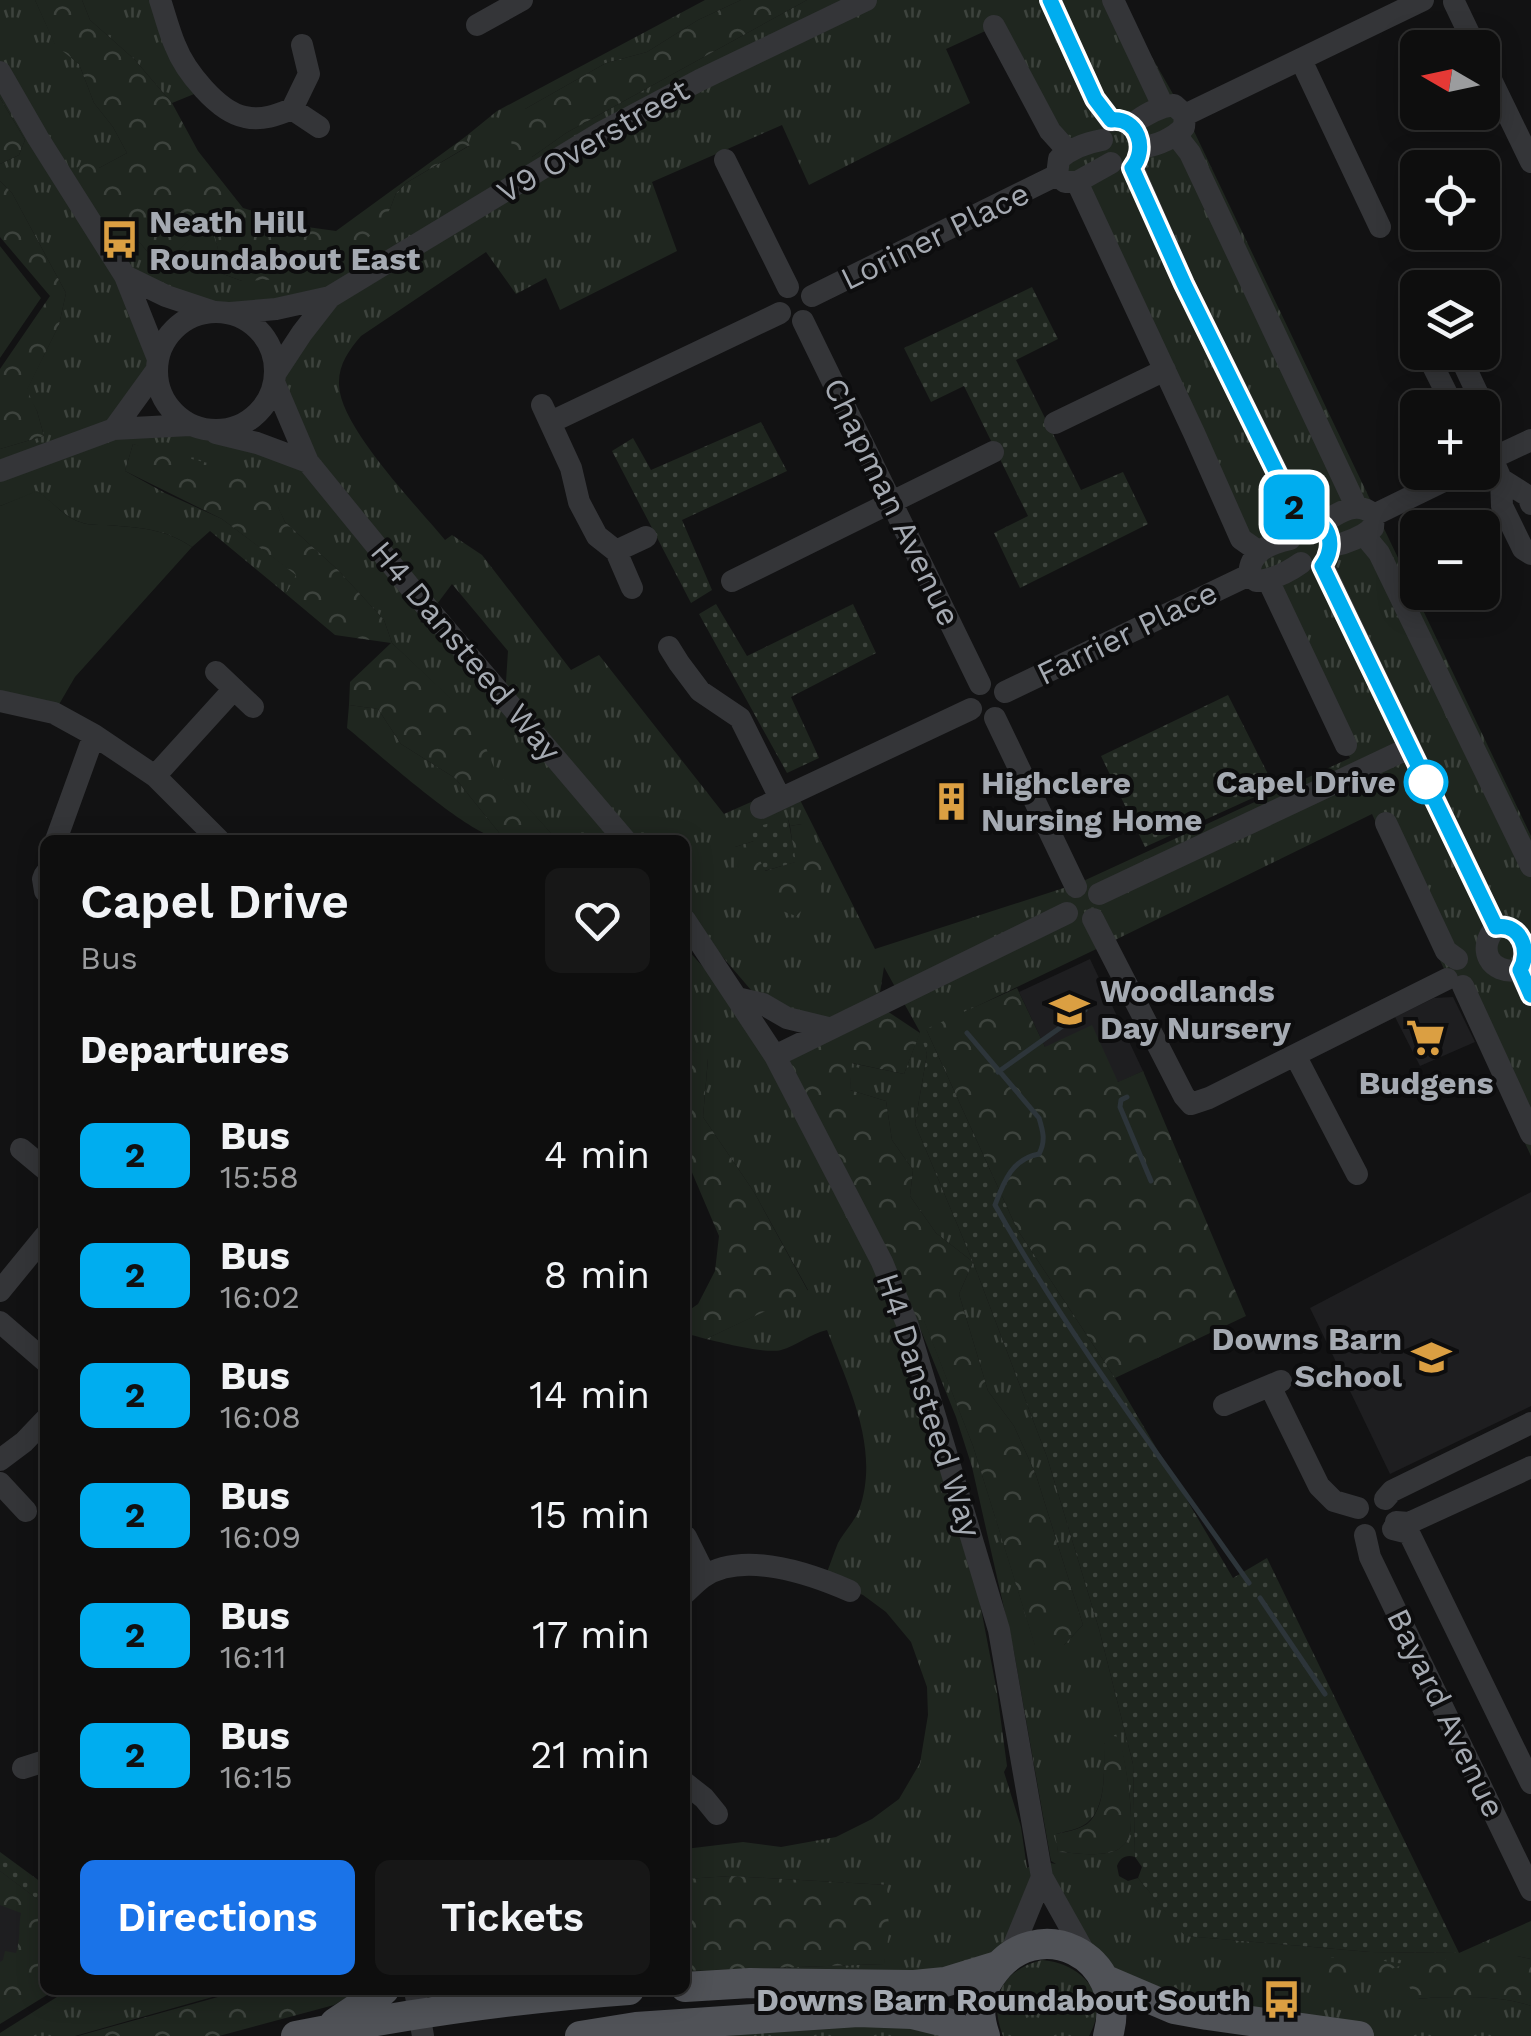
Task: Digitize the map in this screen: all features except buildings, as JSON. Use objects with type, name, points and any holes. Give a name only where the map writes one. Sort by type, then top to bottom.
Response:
[{"type":"main road","points":[[690,1987],[750,1984],[859,1998],[913,1999],[945,1982],[1004,1961],[1029,1946],[1050,1944],[1070,1948],[1097,1969],[1174,2009],[1359,2036]]},
{"type":"main road","points":[[985,2036],[980,2003],[986,1983],[1004,1961]]},
{"type":"main road","points":[[1097,1969],[1112,1999],[1113,2019],[1108,2036]]},
{"type":"main road","points":[[310,2033],[375,1995]]},
{"type":"main road","points":[[310,2033],[419,2013],[574,1995]]},
{"type":"main road","points":[[580,2036],[859,1998]]},
{"type":"main road","points":[[913,1999],[945,2022],[974,2036]]},
{"type":"street","points":[[160,0],[176,50],[204,90],[221,106],[244,117],[270,118],[292,110],[309,74],[302,45]]},
{"type":"street","points":[[477,25],[522,0]]},
{"type":"street","name":"V9 Overstreet","points":[[222,313],[276,309],[330,297],[602,132],[866,0]]},
{"type":"street","points":[[1050,0],[1095,99],[1115,128],[1138,135],[1128,160],[1304,528],[1293,554],[1318,558]]},
{"type":"street","points":[[1113,0],[1174,119],[1531,866]]},
{"type":"street","points":[[1258,552],[1240,540],[1164,370],[1059,160],[1068,151],[1142,116],[1174,119],[1423,0]]},
{"type":"street","points":[[1450,1],[1466,30]]},
{"type":"street","points":[[994,26],[1050,130],[1068,151]]},
{"type":"street","points":[[1302,60],[1380,227]]},
{"type":"street","points":[[0,72],[125,276],[157,365],[165,403],[176,416],[198,428],[257,443],[308,462]]},
{"type":"street","points":[[1500,88],[1521,118],[1531,162]]},
{"type":"street","points":[[292,110],[319,127]]},
{"type":"street","name":"Loriner Place","points":[[812,296],[1067,179],[1128,160],[1153,146],[1174,119]]},
{"type":"street","points":[[1115,128],[1103,152],[1128,160]]},
{"type":"street","points":[[726,160],[788,287]]},
{"type":"street","points":[[0,471],[104,433],[225,430],[257,414],[268,399],[274,378],[272,354],[263,336],[248,322],[166,296],[125,276]]},
{"type":"street","points":[[788,287],[804,288],[812,296],[812,313],[803,321],[787,320],[780,313],[777,302],[788,287]]},
{"type":"street","name":"V9 Overstreet","points":[[274,378],[330,297]]},
{"type":"street","points":[[104,433],[157,365],[165,341],[178,326],[194,316],[222,313]]},
{"type":"street","points":[[632,588],[616,552],[597,536],[580,502],[572,468],[546,413],[780,313]]},
{"type":"street","name":"Chapman Avenue","points":[[803,321],[980,684]]},
{"type":"street","points":[[1055,423],[1164,370]]},
{"type":"street","name":"H4 Dansteed Way","points":[[274,378],[308,462],[621,835]]},
{"type":"street","points":[[1500,461],[1531,440]]},
{"type":"street","points":[[732,581],[993,452]]},
{"type":"street","points":[[1500,473],[1528,496],[1531,504]]},
{"type":"street","points":[[1346,745],[1249,562],[1258,552],[1304,528],[1365,519],[1425,490]]},
{"type":"street","points":[[1498,490],[1523,548],[1531,554]]},
{"type":"street","name":"Farrier Place","points":[[1005,692],[1258,577],[1290,571],[1318,558],[1346,544],[1365,519]]},
{"type":"street","points":[[1304,528],[1328,533],[1318,558],[1410,748],[1508,932],[1526,941],[1520,962],[1531,995]]},
{"type":"street","points":[[616,552],[646,537]]},
{"type":"street","points":[[669,646],[700,691],[740,718],[771,803],[971,709]]},
{"type":"street","points":[[216,672],[253,707]]},
{"type":"street","points":[[993,682],[1005,692],[1005,708],[995,718],[984,718],[971,709],[970,694],[980,684],[993,682]]},
{"type":"street","points":[[155,776],[234,689]]},
{"type":"street","points":[[0,701],[54,713],[94,735],[155,776],[215,835]]},
{"type":"street","points":[[995,718],[1100,908],[1093,920]]},
{"type":"street","points":[[58,835],[94,735]]},
{"type":"street","points":[[1093,920],[1080,922],[1068,913],[1066,898],[1410,748]]},
{"type":"street","points":[[1386,823],[1531,1134]]},
{"type":"street","points":[[775,1056],[1068,913]]},
{"type":"street","points":[[1093,920],[1191,1104],[1456,975],[1474,949],[1508,932]]},
{"type":"street","points":[[1508,932],[1489,959],[1520,962]]},
{"type":"street","name":"H4 Dansteed Way","points":[[694,943],[738,998],[775,1056],[882,1262],[908,1326],[999,1630],[1041,1869],[1097,1969]]},
{"type":"street","points":[[1456,975],[1478,983],[1520,962]]},
{"type":"street","points":[[738,998],[763,1004],[787,1018],[828,1028]]},
{"type":"street","points":[[1296,1055],[1357,1174]]},
{"type":"street","points":[[21,1149],[40,1165]]},
{"type":"street","points":[[0,1290],[40,1242]]},
{"type":"street","points":[[0,1322],[40,1357]]},
{"type":"street","points":[[1224,1404],[1277,1383],[1319,1486],[1334,1501],[1358,1508]]},
{"type":"street","points":[[1385,1498],[1392,1491],[1531,1423]]},
{"type":"street","points":[[0,1460],[40,1425]]},
{"type":"street","points":[[1395,1525],[1394,1507],[1385,1498],[1372,1497],[1358,1508],[1360,1530],[1374,1538],[1382,1537],[1395,1525],[1409,1523],[1531,1467]]},
{"type":"street","points":[[0,1483],[26,1511]]},
{"type":"street","name":"Bayard Avenue","points":[[1395,1525],[1409,1533],[1531,1783]]},
{"type":"street","name":"Bayard Avenue","points":[[1365,1535],[1370,1557],[1531,1890]]},
{"type":"street","points":[[690,1545],[705,1575]]},
{"type":"street","points":[[690,1588],[705,1575],[726,1568],[768,1566],[814,1575],[850,1592]]},
{"type":"street","points":[[690,1787],[717,1814]]},
{"type":"street","points":[[1004,1961],[1041,1869]]},
{"type":"shaded area","name":"Woodlands Day Nursery","points":[[1090,959],[1143,1071],[1119,1082],[1045,1047],[1019,992]]},
{"type":"shaded area","points":[[1453,997],[1475,1042],[1420,1066],[1395,1017],[1434,998]]},
{"type":"shaded area","name":"Downs Barn School","points":[[1531,1192],[1531,1406],[1390,1474],[1310,1308]]},
{"type":"shaded area","points":[[0,1871],[40,1901],[40,1993],[0,2015]]},
{"type":"green space","points":[[0,0],[35,0],[55,44],[79,64],[94,103],[127,153],[99,168],[134,236],[153,258],[172,256],[195,234],[215,235],[223,274],[242,281],[390,209],[396,193],[406,183],[469,146],[465,137],[497,111],[705,0],[741,0],[698,20],[647,52],[606,63],[525,109],[532,157],[566,133],[807,0],[1119,0],[1192,127],[1400,562],[1400,610],[1423,610],[1531,836],[1531,1156],[1372,814],[921,1033],[927,1054],[915,1124],[973,1262],[936,1233],[910,1196],[913,1170],[892,1140],[886,1101],[850,1090],[851,1063],[904,1074],[920,1032],[884,967],[878,1005],[828,1028],[763,1004],[690,919],[690,835],[552,835],[494,770],[474,721],[392,643],[384,620],[338,570],[285,522],[270,491],[133,444],[125,471],[222,519],[297,575],[286,594],[210,531],[192,547],[151,530],[86,524],[37,492],[0,506],[0,449],[44,436],[26,391],[59,325],[66,293],[12,193],[0,181],[0,164],[19,155],[25,140],[0,98]],"holes":[[[994,27],[1350,758],[1079,883],[875,949],[797,794],[771,793],[724,814],[599,655],[571,670],[482,555],[452,535],[445,540],[399,487],[352,422],[343,402],[340,371],[361,336],[486,252],[516,294],[546,278],[560,310],[677,251],[652,182],[782,125],[809,185],[970,103],[946,49]],[[126,277],[230,313],[329,298],[274,382],[307,461],[190,425],[115,428],[158,359]],[[452,584],[508,651],[505,697],[446,629],[420,622]],[[788,819],[790,826],[802,824],[797,916],[735,847],[754,841]]]},
{"type":"green space","points":[[35,0],[82,0],[90,20],[134,59],[172,103],[198,151],[243,208],[300,226],[336,231],[465,137],[470,145],[406,183],[396,193],[377,230],[336,264],[284,279],[242,281],[223,274],[215,236],[196,234],[172,256],[153,258],[101,206],[76,169],[85,160],[99,168],[127,153],[94,103],[79,64],[55,45]]},
{"type":"green space","points":[[82,0],[159,0],[204,90],[172,103],[134,59],[90,20]]},
{"type":"green space","points":[[741,0],[807,0],[566,133],[532,157],[514,163],[510,132],[525,109],[606,63],[647,52],[698,20]]},
{"type":"green space","points":[[0,98],[25,140],[19,155],[0,164]]},
{"type":"green space","points":[[0,181],[12,193],[66,293],[59,325],[27,390],[44,436],[0,449],[0,369],[50,296],[0,237]]},
{"type":"green space","points":[[0,246],[41,298],[0,358]]},
{"type":"green space","points":[[1032,287],[1058,339],[1016,360],[1081,490],[1123,472],[1148,524],[1020,588],[994,533],[1028,516],[964,386],[931,402],[904,348]]},
{"type":"green space","points":[[761,422],[787,471],[682,520],[712,590],[691,603],[612,451],[633,438],[651,470]]},
{"type":"green space","points":[[133,444],[231,469],[271,491],[285,522],[338,570],[384,620],[392,643],[475,721],[495,770],[553,835],[501,835],[455,778],[401,744],[378,709],[349,705],[350,682],[391,643],[335,635],[286,594],[296,575],[222,519],[125,471]]},
{"type":"green space","points":[[37,491],[76,521],[151,530],[192,547],[75,677],[54,713],[0,701],[0,506]]},
{"type":"green space","points":[[716,604],[747,656],[853,604],[876,653],[791,697],[819,758],[787,773],[699,614]]},
{"type":"green space","points":[[1228,695],[1275,788],[1145,847],[1101,756]]},
{"type":"green space","points":[[349,705],[378,709],[401,744],[455,778],[501,835],[488,835],[449,811],[347,728]]},
{"type":"green space","points":[[788,818],[796,862],[764,871],[749,829]]},
{"type":"green space","points":[[802,824],[827,868],[818,895],[796,916],[760,903],[736,867],[735,847],[754,841],[765,871],[795,862],[790,826]]},
{"type":"green space","points":[[690,952],[775,1056],[908,1326],[904,1367],[950,1495],[978,1593],[997,1692],[1007,1766],[1004,1772],[1021,1827],[1027,1868],[1039,1861],[1056,1864],[1051,1861],[1014,1652],[972,1467],[918,1323],[924,1320],[973,1446],[1035,1645],[1064,1645],[1083,1625],[1036,1475],[1014,1426],[988,1391],[959,1294],[973,1262],[1047,1457],[1099,1629],[1133,1764],[1135,1857],[1120,1860],[1119,1876],[1128,1881],[1138,1878],[1186,1936],[1370,1952],[1459,1953],[1531,1921],[1531,1959],[1517,1956],[1417,1999],[1459,1997],[1519,2002],[1531,2006],[1531,2036],[1359,2036],[1106,1980],[1042,1878],[997,1966],[690,1987],[690,1971],[884,1964],[887,1885],[731,1876],[690,1879],[690,1848],[743,1842],[781,1847],[836,1837],[872,1819],[899,1799],[920,1763],[928,1715],[927,1687],[911,1642],[886,1612],[863,1595],[824,1580],[838,1543],[859,1510],[866,1464],[859,1418],[827,1330],[774,1351],[706,1339],[808,1290],[754,1192],[703,1117],[708,1059],[690,1049]],"holes":[[[1119,1737],[1130,1799],[1128,1839],[1108,1853],[1058,1852],[1056,1834],[1083,1825],[1098,1807],[1104,1744]]]},
{"type":"green space","points":[[1017,988],[1045,1047],[1092,1025],[1118,1082],[1143,1071],[1246,1316],[1115,1378],[1017,1229],[926,1029]]},
{"type":"green space","points":[[878,1005],[920,1033],[904,1074],[852,1063],[850,1090],[886,1101],[892,1140],[913,1170],[910,1196],[936,1233],[973,1262],[959,1294],[988,1391],[1014,1426],[1036,1475],[1083,1625],[1064,1645],[1035,1646],[973,1446],[924,1321],[908,1326],[775,1056]]},
{"type":"green space","points":[[926,1029],[1017,1229],[1115,1378],[1233,1578],[1267,1558],[1459,1953],[1370,1952],[1185,1936],[1138,1878],[1142,1867],[1135,1857],[1133,1764],[1099,1629],[1047,1457],[973,1262],[915,1124],[927,1054],[920,1033]]},
{"type":"green space","points":[[690,1049],[708,1058],[703,1117],[754,1192],[808,1291],[706,1339],[690,1334],[690,1310],[698,1304],[715,1271],[719,1236],[690,1168]]},
{"type":"green space","points":[[1113,1736],[1120,1737],[1128,1785],[1128,1839],[1108,1853],[1058,1852],[1055,1834],[1087,1824],[1098,1808],[1103,1787],[1104,1744]]},
{"type":"green space","points":[[0,1852],[40,1881],[40,1901],[0,1871]]},
{"type":"green space","points":[[0,1871],[40,1901],[40,1995],[47,1995],[0,2024],[0,1962],[5,1951],[16,1953],[21,1913],[0,1905]]},
{"type":"green space","points":[[731,1876],[887,1885],[889,1933],[884,1964],[690,1971],[690,1879]]},
{"type":"green space","points":[[1459,1953],[1531,1959],[1531,2006],[1490,1998],[1416,1999],[1405,1979]]},
{"type":"green space","points":[[1302,1956],[1405,1964],[1338,1988],[1303,1974]]},
{"type":"green space","points":[[1042,1960],[1070,1968],[1090,1984],[1097,2008],[1089,2036],[1003,2036],[997,2010],[1002,1988],[1017,1971]]},
{"type":"green space","points":[[60,1995],[219,1995],[75,2036],[0,2033]]},
{"type":"green space","points":[[225,1995],[351,1995],[334,2005],[219,2036],[78,2036]]},
{"type":"green space","points":[[858,2012],[973,2036],[580,2036]]},
{"type":"waterway","points":[[998,1072],[1085,1010]]},
{"type":"waterway","points":[[967,1033],[1039,1118],[1043,1132],[1039,1154],[1016,1166],[995,1205],[1085,1350],[1249,1583]]},
{"type":"waterway","points":[[1127,1097],[1121,1100],[1120,1107],[1151,1181]]},
{"type":"waterway","points":[[1260,1598],[1325,1694]]},
{"type":"bus line","name":"2","points":[[1050,0],[1095,99],[1111,120],[1121,119],[1138,135],[1140,159],[1132,168],[1184,284],[1300,520],[1310,518],[1328,533],[1332,546],[1322,566],[1496,927],[1518,931],[1526,941],[1529,954],[1520,970],[1531,995]]},
{"type":"place","name":"Neath Hill Roundabout East","points":[[119,240]]},
{"type":"place","name":"Capel Drive","points":[[1426,782]]},
{"type":"place","name":"Highclere Nursing Home","points":[[951,801]]},
{"type":"place","name":"Woodlands Day Nursery","points":[[1070,1009]]},
{"type":"place","name":"Budgens","points":[[1426,1038]]},
{"type":"place","name":"Downs Barn School","points":[[1432,1357]]},
{"type":"place","name":"Downs Barn Roundabout South","points":[[1281,2000]]}]
